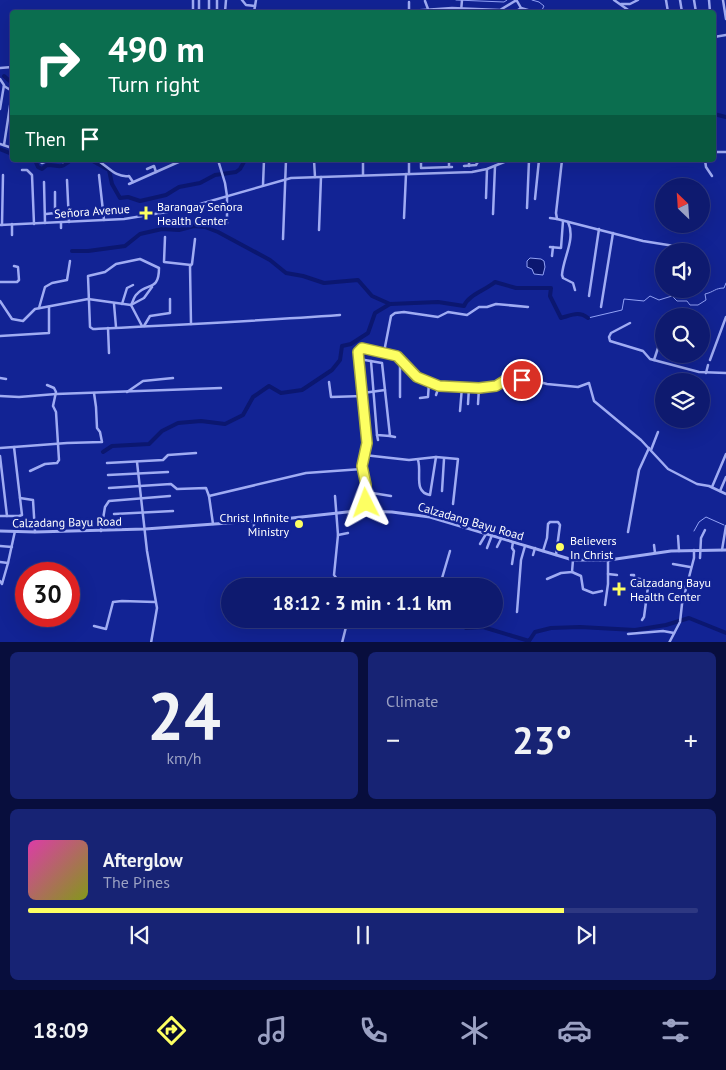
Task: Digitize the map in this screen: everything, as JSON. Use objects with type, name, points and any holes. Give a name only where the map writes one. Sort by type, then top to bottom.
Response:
[{"type":"street","points":[[242,0],[246,5],[255,6]]},
{"type":"street","points":[[254,10],[256,0]]},
{"type":"street","points":[[614,0],[628,10]]},
{"type":"street","points":[[620,4],[630,4],[638,0]]},
{"type":"street","points":[[723,0],[726,19]]},
{"type":"street","points":[[502,10],[515,1],[517,1],[520,8],[526,10]]},
{"type":"street","points":[[409,2],[409,10]]},
{"type":"street","points":[[436,10],[452,8],[458,10]]},
{"type":"street","points":[[0,79],[4,86],[10,90]]},
{"type":"street","points":[[0,109],[4,86]]},
{"type":"street","points":[[4,145],[10,105]]},
{"type":"street","points":[[0,144],[10,147]]},
{"type":"street","points":[[100,162],[115,174],[129,176],[133,182]]},
{"type":"street","points":[[128,184],[178,162]]},
{"type":"street","points":[[219,162],[227,196],[227,223]]},
{"type":"street","points":[[263,185],[264,162]]},
{"type":"street","points":[[283,239],[286,162]]},
{"type":"street","points":[[314,162],[315,177]]},
{"type":"street","points":[[363,162],[363,175]]},
{"type":"street","points":[[404,218],[409,162]]},
{"type":"street","points":[[422,162],[422,168],[450,167],[449,162]]},
{"type":"street","points":[[464,166],[478,162]]},
{"type":"street","name":"Señora Avenue","points":[[1,225],[124,219],[180,210],[286,179],[472,172],[487,169],[504,162]]},
{"type":"street","points":[[527,208],[529,162]]},
{"type":"street","points":[[535,199],[539,162]]},
{"type":"street","points":[[557,219],[562,162]]},
{"type":"street","points":[[705,162],[706,167],[712,176]]},
{"type":"street","points":[[147,169],[154,166],[156,172]]},
{"type":"street","points":[[493,214],[495,166]]},
{"type":"street","points":[[486,198],[487,169]]},
{"type":"street","points":[[22,170],[27,170],[32,175],[34,224]]},
{"type":"street","points":[[1,225],[3,175]]},
{"type":"street","points":[[99,175],[104,220]]},
{"type":"street","points":[[319,230],[320,177]]},
{"type":"street","points":[[67,180],[69,222]]},
{"type":"street","points":[[44,182],[46,223]]},
{"type":"street","points":[[46,214],[55,213],[55,192]]},
{"type":"street","points":[[550,218],[656,243]]},
{"type":"street","points":[[552,256],[552,247],[561,248],[565,221]]},
{"type":"street","points":[[565,221],[570,231],[568,252],[562,275],[563,278],[574,283],[574,290]]},
{"type":"street","points":[[61,222],[61,228]]},
{"type":"street","points":[[12,224],[12,234]]},
{"type":"street","points":[[589,296],[598,229]]},
{"type":"street","points":[[601,307],[613,233]]},
{"type":"street","points":[[165,237],[164,262],[191,265]]},
{"type":"street","points":[[191,324],[191,265],[195,239]]},
{"type":"street","points":[[0,302],[15,320],[24,320],[34,310],[39,308],[88,299],[131,305],[144,298],[158,280],[159,268],[140,259],[121,262],[105,272],[89,276],[88,299],[90,327],[93,329],[116,328],[340,315]]},
{"type":"street","points":[[39,308],[45,287],[68,279],[70,261]]},
{"type":"street","points":[[0,282],[17,282],[20,280],[20,271],[18,267],[14,266]]},
{"type":"street","points":[[122,304],[128,288],[133,285]]},
{"type":"street","points":[[131,305],[136,294],[153,285]]},
{"type":"street","points":[[143,326],[150,316],[170,313],[170,299]]},
{"type":"street","points":[[114,304],[116,328]]},
{"type":"street","points":[[384,352],[391,316],[395,313],[404,312],[438,317],[448,312],[467,315],[479,307],[499,304],[528,307]]},
{"type":"street","points":[[131,305],[143,326]]},
{"type":"street","points":[[0,336],[49,333],[49,307]]},
{"type":"street","points":[[710,360],[726,317]]},
{"type":"street","points":[[630,323],[611,334],[610,340],[643,351],[648,358],[654,360],[706,373],[708,365]]},
{"type":"street","points":[[108,328],[109,353]]},
{"type":"street","points":[[365,511],[366,492],[362,470],[367,443],[358,352],[362,348],[397,356],[417,377],[439,386],[479,388],[494,386],[508,380],[534,380],[547,384],[578,387],[589,383],[594,401],[650,449],[668,469],[698,484],[712,487],[726,494]]},
{"type":"street","points":[[400,358],[400,397]]},
{"type":"street","points":[[359,359],[382,363],[390,436]]},
{"type":"street","points":[[371,361],[378,440]]},
{"type":"street","points":[[507,370],[508,380]]},
{"type":"street","points":[[710,373],[726,373]]},
{"type":"street","points":[[0,378],[6,379]]},
{"type":"street","points":[[126,392],[143,381],[173,378]]},
{"type":"street","points":[[329,382],[331,397],[385,390]]},
{"type":"street","points":[[420,398],[428,398],[429,382]]},
{"type":"street","points":[[30,470],[45,464],[58,462],[59,440],[56,412],[53,406],[56,394],[54,388],[47,385]]},
{"type":"street","points":[[436,395],[439,386]]},
{"type":"street","points":[[460,411],[462,387]]},
{"type":"street","points":[[468,404],[469,387]]},
{"type":"street","points":[[0,396],[221,388]]},
{"type":"street","points":[[478,404],[479,388]]},
{"type":"street","points":[[0,448],[102,442],[97,428],[94,393]]},
{"type":"street","points":[[628,532],[639,470],[658,432]]},
{"type":"street","points":[[378,435],[395,436]]},
{"type":"street","points":[[0,516],[22,515],[14,447]]},
{"type":"street","points":[[107,463],[164,460],[168,455],[196,453]]},
{"type":"street","points":[[712,487],[726,454]]},
{"type":"street","points":[[364,455],[391,459],[418,460],[436,457],[458,460],[453,504]]},
{"type":"street","points":[[0,456],[7,516]]},
{"type":"street","points":[[418,460],[420,488],[423,493],[430,496],[436,457]]},
{"type":"street","points":[[442,491],[444,459]]},
{"type":"street","points":[[137,462],[156,612],[151,642]]},
{"type":"street","points":[[209,496],[306,473],[362,470]]},
{"type":"street","points":[[108,475],[168,472]]},
{"type":"street","points":[[720,491],[726,477]]},
{"type":"street","points":[[0,483],[4,484]]},
{"type":"street","points":[[109,488],[171,484],[177,489],[206,488],[213,524]]},
{"type":"street","points":[[366,492],[391,496]]},
{"type":"street","points":[[102,531],[105,507],[109,501],[170,496]]},
{"type":"street","points":[[334,578],[338,535],[335,496]]},
{"type":"street","points":[[20,498],[32,500],[35,532]]},
{"type":"street","points":[[114,514],[173,511]]},
{"type":"street","name":"Calzadang Bayu Road","points":[[0,531],[145,529],[365,511],[413,514],[501,537],[573,560],[608,560],[655,553],[724,550]]},
{"type":"street","points":[[254,520],[254,535]]},
{"type":"street","points":[[543,551],[547,538],[548,524],[558,522],[560,525],[556,555]]},
{"type":"street","points":[[724,550],[726,527]]},
{"type":"street","points":[[700,558],[701,538],[705,530]]},
{"type":"street","points":[[0,582],[2,584],[15,531]]},
{"type":"street","points":[[338,535],[348,533]]},
{"type":"street","points":[[480,544],[486,534]]},
{"type":"street","points":[[487,548],[492,535]]},
{"type":"street","points":[[678,536],[679,551]]},
{"type":"street","points":[[497,547],[501,537]]},
{"type":"street","points":[[512,564],[513,542]]},
{"type":"street","points":[[654,545],[655,553]]},
{"type":"street","points":[[0,546],[12,547]]},
{"type":"street","points":[[517,612],[525,546]]},
{"type":"street","points":[[533,555],[535,548]]},
{"type":"street","points":[[668,642],[680,622],[690,567],[694,558],[694,550]]},
{"type":"street","points":[[442,578],[450,551]]},
{"type":"street","points":[[572,572],[573,560]]},
{"type":"street","points":[[606,605],[608,560]]},
{"type":"street","points":[[0,562],[8,564]]},
{"type":"street","points":[[673,564],[690,567]]},
{"type":"street","points":[[548,580],[560,573],[572,572],[581,576],[583,589],[593,593],[602,591]]},
{"type":"street","points":[[608,574],[617,575]]},
{"type":"street","points":[[631,574],[634,575],[634,578],[686,588]]},
{"type":"street","points":[[633,585],[634,578]]},
{"type":"street","points":[[642,620],[650,581]]},
{"type":"street","points":[[94,626],[106,629],[111,605],[114,602],[155,602]]},
{"type":"street","points":[[342,642],[346,628]]},
{"type":"street","points":[[628,634],[663,631],[674,634]]},
{"type":"shaded area","points":[[530,258],[544,261],[543,275],[534,274],[532,269],[527,267],[527,261]]},
{"type":"waterway","points":[[456,0],[504,2],[507,0]]},
{"type":"waterway","points":[[532,0],[544,6],[542,10]]},
{"type":"waterway","points":[[4,76],[10,81]]},
{"type":"waterway","points":[[716,114],[726,117]]},
{"type":"waterway","points":[[0,149],[10,153]]},
{"type":"waterway","points":[[36,162],[38,167],[42,169],[47,165],[62,166],[68,162]]},
{"type":"waterway","points":[[95,162],[109,170],[112,184],[120,198],[128,197],[140,201],[166,195],[179,187],[200,183],[215,175],[236,172],[244,162]]},
{"type":"waterway","points":[[72,251],[88,251],[125,246],[140,234],[162,229],[179,230],[194,226],[205,227],[270,260],[286,273],[324,283],[358,280],[372,296],[390,304],[438,302],[464,306],[469,299],[495,282],[516,288],[551,288],[550,296],[561,318],[578,314],[588,318]]},
{"type":"waterway","points":[[588,318],[622,310],[624,299],[644,301],[650,296],[659,300],[672,296],[677,301],[687,301],[690,305],[698,305],[706,300],[705,294],[724,288],[726,283]]},
{"type":"waterway","points":[[103,452],[112,446],[149,444],[162,431],[178,423],[201,421],[225,424],[243,415],[253,397],[269,386],[281,393],[302,390],[332,370],[340,360],[342,346],[351,344],[368,333],[375,313],[390,304]]},
{"type":"waterway","points":[[694,531],[699,522],[706,517],[724,525]]},
{"type":"waterway","points":[[486,628],[529,641],[535,632],[551,628],[580,627],[635,630],[666,625],[689,618],[726,633]]},
{"type":"place","name":"Barangay Señora Health Center","points":[[146,213]]},
{"type":"place","name":"Christ Infinite Ministry","points":[[299,524]]},
{"type":"place","name":"Believers In Christ","points":[[560,547]]},
{"type":"place","name":"Calzadang Bayu Health Center","points":[[619,589]]},
{"type":"route","points":[[366,503],[366,485],[362,460],[367,443],[358,352],[362,348],[387,352],[397,356],[417,377],[439,386],[479,388],[496,386],[504,381],[522,380]]}]
